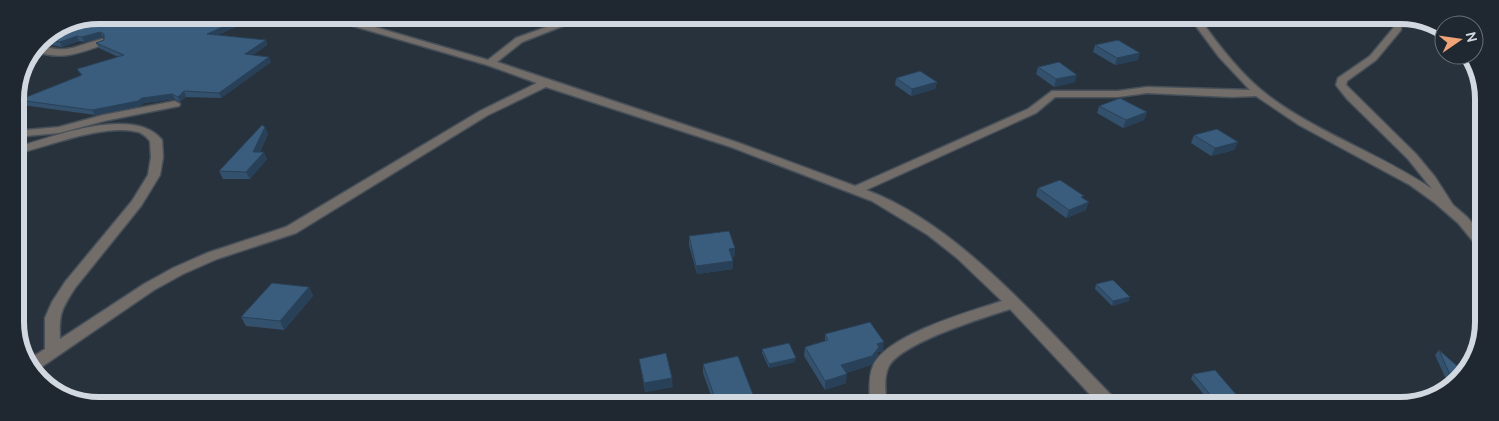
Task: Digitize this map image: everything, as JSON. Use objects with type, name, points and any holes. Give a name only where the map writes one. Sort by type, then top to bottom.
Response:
[{"type":"street","points":[[359,24],[490,63],[545,83],[735,145],[856,190],[906,215],[962,254],[1013,303],[1102,397]]},
{"type":"street","points":[[490,63],[519,40],[563,24]]},
{"type":"street","points":[[1198,24],[1213,45],[1258,92],[1278,107],[1398,174],[1447,205],[1460,216],[1475,234]]},
{"type":"street","points":[[1398,28],[1373,58],[1342,80],[1341,85],[1343,90],[1387,130],[1421,166],[1447,205]]},
{"type":"street","points":[[42,51],[73,52],[102,42]]},
{"type":"street","points":[[36,363],[156,283],[212,256],[290,230],[484,113],[545,83]]},
{"type":"street","points":[[856,190],[1032,111],[1052,94],[1118,94],[1146,90],[1231,94],[1258,92]]},
{"type":"street","points":[[24,133],[59,130],[103,118],[175,104]]},
{"type":"street","points":[[24,148],[90,132],[118,128],[143,129],[156,140],[157,158],[154,175],[137,203],[70,285],[59,302],[52,318],[53,351]]},
{"type":"street","points":[[878,397],[880,365],[895,350],[931,332],[1013,303]]},
{"type":"building","points":[[229,24],[207,34],[266,40],[245,54],[269,57],[219,93],[184,91],[178,97],[172,94],[142,98],[138,101],[92,110],[24,101],[24,98],[82,75],[77,69],[124,55],[96,43],[104,40],[104,34],[100,32],[82,37],[77,36],[60,42],[52,41],[70,29],[84,25]]},
{"type":"building","points":[[1118,40],[1140,53],[1117,58],[1095,45]]},
{"type":"building","points":[[1059,62],[1077,75],[1056,79],[1038,67]]},
{"type":"building","points":[[920,71],[937,82],[912,89],[896,78]]},
{"type":"building","points":[[1120,98],[1147,112],[1126,120],[1099,106]]},
{"type":"building","points":[[262,125],[265,127],[253,152],[264,152],[246,172],[219,171]]},
{"type":"building","points":[[1217,129],[1238,142],[1215,148],[1194,135]]},
{"type":"building","points":[[1060,180],[1084,196],[1081,197],[1089,202],[1069,210],[1038,188]]},
{"type":"building","points":[[729,231],[735,248],[729,249],[733,261],[696,266],[689,236]]},
{"type":"building","points":[[1113,280],[1130,297],[1113,301],[1096,284]]},
{"type":"building","points":[[272,283],[309,287],[280,321],[241,317]]},
{"type":"building","points":[[870,322],[884,342],[877,344],[879,347],[872,356],[841,365],[847,374],[825,381],[805,347],[828,340],[825,334]]},
{"type":"building","points":[[789,343],[796,358],[769,364],[762,349]]},
{"type":"building","points":[[1439,350],[1460,368],[1451,378]]},
{"type":"building","points":[[666,353],[672,378],[644,383],[639,359]]},
{"type":"building","points":[[738,356],[754,397],[715,397],[703,364]]},
{"type":"building","points":[[1215,370],[1238,397],[1212,397],[1193,374]]}]
